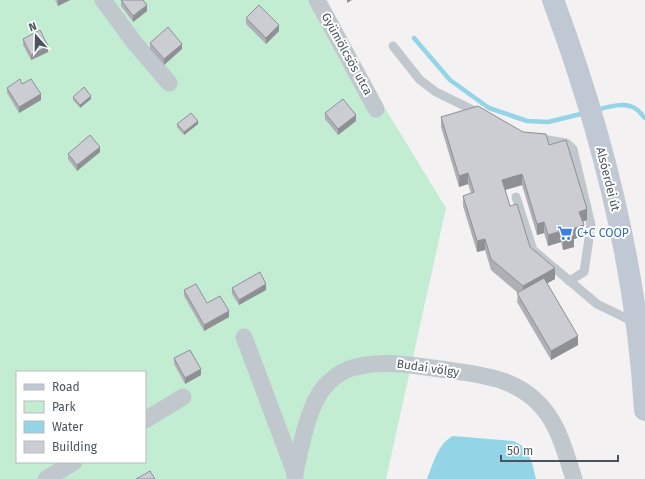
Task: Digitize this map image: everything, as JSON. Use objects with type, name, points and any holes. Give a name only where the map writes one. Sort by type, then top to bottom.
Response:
[{"type":"main road","name":"Alsóerdei út","points":[[553,0],[594,124],[614,200],[626,259],[636,322],[645,410]]},
{"type":"street","points":[[103,0],[134,42],[169,83]]},
{"type":"street","name":"Gyümölcsös utca","points":[[317,0],[376,109]]},
{"type":"street","name":"Budai völgy","points":[[244,337],[295,476]]},
{"type":"street","name":"Budai völgy","points":[[295,476],[304,434],[312,410],[319,395],[328,383],[341,373],[355,367],[372,364],[393,363],[479,375],[504,381],[520,388],[547,412],[556,427],[574,479]]},
{"type":"street","points":[[146,419],[183,397]]},
{"type":"street","points":[[46,479],[72,463]]},
{"type":"lane","points":[[392,46],[420,80],[436,92],[485,116]]},
{"type":"lane","points":[[527,136],[566,143],[573,149],[591,225],[584,272],[569,281]]},
{"type":"lane","points":[[516,197],[534,250],[597,304],[636,322]]},
{"type":"green space","points":[[0,0],[311,0],[345,43],[446,208],[386,479],[0,479]]},
{"type":"water","points":[[453,436],[513,441],[519,444],[527,451],[536,479],[427,479],[443,444]]},
{"type":"building","points":[[121,0],[143,0],[147,5],[133,16]]},
{"type":"building","points":[[259,5],[279,25],[266,38],[246,18]]},
{"type":"building","points":[[168,27],[182,44],[164,59],[150,43]]},
{"type":"building","points":[[40,30],[48,46],[31,55],[23,39]]},
{"type":"building","points":[[20,79],[22,84],[31,79],[41,94],[19,107],[7,88]]},
{"type":"building","points":[[84,87],[91,96],[80,105],[73,97]]},
{"type":"building","points":[[343,99],[356,115],[338,129],[325,113]]},
{"type":"building","points":[[478,106],[523,132],[546,134],[549,145],[566,140],[587,209],[579,212],[584,225],[572,229],[574,236],[563,239],[561,231],[548,235],[544,222],[537,224],[522,174],[502,180],[510,206],[517,204],[530,247],[555,268],[523,286],[491,259],[485,239],[477,241],[463,196],[474,192],[468,173],[459,176],[441,117]]},
{"type":"building","points":[[191,113],[198,121],[184,132],[177,124]]},
{"type":"building","points":[[90,135],[100,147],[77,165],[68,154]]},
{"type":"building","points":[[260,272],[266,284],[239,300],[232,288]]},
{"type":"building","points":[[544,278],[578,336],[551,351],[517,293]]},
{"type":"building","points":[[196,284],[207,303],[220,296],[229,311],[204,325],[184,290]]},
{"type":"building","points":[[190,350],[201,369],[185,378],[174,358]]},
{"type":"building","points":[[150,471],[155,479],[136,479]]},
{"type":"waterway","points":[[414,38],[450,80],[489,108],[527,121],[548,122],[585,113]]},
{"type":"waterway","points":[[596,110],[616,105],[627,105],[637,110],[645,118]]},
{"type":"place","name":"C+C COOP","points":[[565,233]]}]
